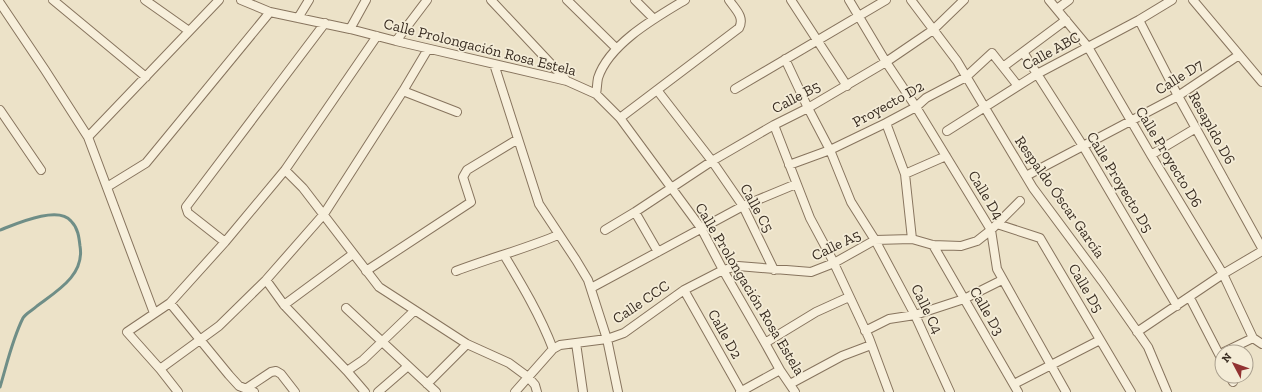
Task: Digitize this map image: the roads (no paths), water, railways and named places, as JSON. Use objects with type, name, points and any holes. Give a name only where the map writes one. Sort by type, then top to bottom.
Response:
[{"type":"street","points":[[53,0],[146,77]]},
{"type":"street","points":[[145,0],[190,31]]},
{"type":"street","points":[[88,137],[219,0]]},
{"type":"street","name":"Calle Prolongación Rosa Estela","points":[[241,0],[270,12],[350,29],[567,82],[596,94],[620,118],[701,228],[765,344],[795,392]]},
{"type":"street","points":[[298,18],[309,0]]},
{"type":"street","points":[[350,29],[366,0]]},
{"type":"street","points":[[396,41],[427,0]]},
{"type":"street","points":[[490,0],[567,82]]},
{"type":"street","points":[[567,0],[616,48]]},
{"type":"street","points":[[635,0],[654,19]]},
{"type":"street","points":[[596,94],[598,79],[616,48],[654,19],[685,0]]},
{"type":"street","points":[[620,118],[739,28],[741,18],[728,0]]},
{"type":"street","points":[[792,0],[847,86]]},
{"type":"street","points":[[849,0],[886,62]]},
{"type":"street","points":[[735,89],[886,0]]},
{"type":"street","name":"Respaldo Óscar García","points":[[911,0],[956,61],[1026,176],[1148,347],[1166,392]]},
{"type":"street","points":[[933,30],[964,0]]},
{"type":"street","name":"Calle Proyecto D6","points":[[1049,0],[1088,47],[1223,274],[1252,338]]},
{"type":"street","points":[[1056,9],[1068,0]]},
{"type":"street","name":"Calle ABC","points":[[947,131],[1037,74],[1139,20],[1172,0]]},
{"type":"street","points":[[1193,0],[1262,82]]},
{"type":"street","points":[[0,3],[88,137],[154,314]]},
{"type":"street","points":[[107,187],[146,163],[270,12]]},
{"type":"street","points":[[1018,86],[1003,67],[1066,20]]},
{"type":"street","name":"Resapldo D6","points":[[1139,20],[1178,96],[1262,248]]},
{"type":"street","points":[[225,242],[188,213],[186,207],[324,23]]},
{"type":"street","name":"Calle B5","points":[[605,230],[712,162],[774,125],[847,86],[933,30]]},
{"type":"street","points":[[176,392],[160,369],[127,332],[170,303],[225,242],[285,170],[377,36]]},
{"type":"street","points":[[160,369],[219,326],[266,280],[324,214],[404,91],[428,49]]},
{"type":"street","name":"Calle Proyecto D5","points":[[1023,52],[1083,146],[1177,306]]},
{"type":"street","name":"Proyecto D2","points":[[789,165],[830,150],[886,123],[916,106],[926,98],[966,77],[992,53],[1003,67]]},
{"type":"street","name":"Calle D7","points":[[1026,176],[1178,96],[1239,54]]},
{"type":"street","points":[[785,59],[830,150]]},
{"type":"street","name":"Calle D4","points":[[886,62],[916,106],[946,156],[994,227],[996,269],[1066,392]]},
{"type":"street","points":[[494,64],[539,204],[588,280],[607,340],[618,392]]},
{"type":"street","name":"Calle C5","points":[[657,90],[712,162],[743,206],[774,270]]},
{"type":"street","points":[[404,91],[457,112]]},
{"type":"street","points":[[0,110],[41,170]]},
{"type":"street","points":[[886,123],[905,174],[912,239]]},
{"type":"street","points":[[774,125],[810,218],[834,262],[871,345],[885,391]]},
{"type":"street","points":[[1151,155],[1196,128]]},
{"type":"street","points":[[366,271],[471,202],[463,176],[467,170],[518,139]]},
{"type":"street","name":"Calle C4","points":[[830,150],[851,202],[875,240],[915,315],[950,392]]},
{"type":"street","points":[[905,174],[946,156]]},
{"type":"street","points":[[285,170],[303,188],[379,286],[414,311],[467,344],[509,363],[528,377],[535,386],[537,392]]},
{"type":"street","points":[[591,288],[743,206],[796,184]]},
{"type":"street","name":"Calle A5","points":[[684,290],[723,270],[738,266],[811,272],[834,262],[875,240],[912,239],[932,245],[961,246],[977,241],[994,227],[1020,201]]},
{"type":"street","points":[[635,212],[658,252]]},
{"type":"street","name":"Calle D5","points":[[994,227],[1040,238],[1131,392]]},
{"type":"street","points":[[456,271],[558,235]]},
{"type":"street","name":"Calle D3","points":[[932,245],[1018,392]]},
{"type":"street","points":[[1137,332],[1190,298],[1223,274],[1262,251]]},
{"type":"street","points":[[284,306],[353,254]]},
{"type":"street","points":[[504,254],[528,294],[553,348],[515,392]]},
{"type":"street","points":[[266,280],[284,306],[347,371],[365,392]]},
{"type":"street","points":[[865,331],[889,319],[915,315],[964,299],[1002,280]]},
{"type":"street","name":"Calle CCC","points":[[553,348],[560,345],[607,340],[624,333],[684,290]]},
{"type":"street","name":"Calle D2","points":[[684,290],[741,392]]},
{"type":"street","points":[[765,344],[816,312],[849,297]]},
{"type":"street","points":[[1190,298],[1216,344]]},
{"type":"street","points":[[170,303],[239,386],[250,390],[271,372],[276,371],[281,374],[296,392]]},
{"type":"street","points":[[346,308],[436,392]]},
{"type":"street","points":[[347,371],[363,360],[414,311]]},
{"type":"street","points":[[1241,344],[1252,338],[1262,344]]},
{"type":"street","points":[[1014,384],[1100,340]]},
{"type":"street","points":[[576,343],[583,392]]},
{"type":"street","points":[[427,384],[467,344]]},
{"type":"street","points":[[790,384],[842,356],[871,345]]},
{"type":"street","points":[[378,392],[408,366]]},
{"type":"street","points":[[741,392],[753,389],[780,370]]},
{"type":"waterway","points":[[0,230],[37,217],[57,215],[65,217],[71,221],[77,230],[80,246],[78,266],[74,274],[61,288],[23,318],[13,343],[0,387]]}]
